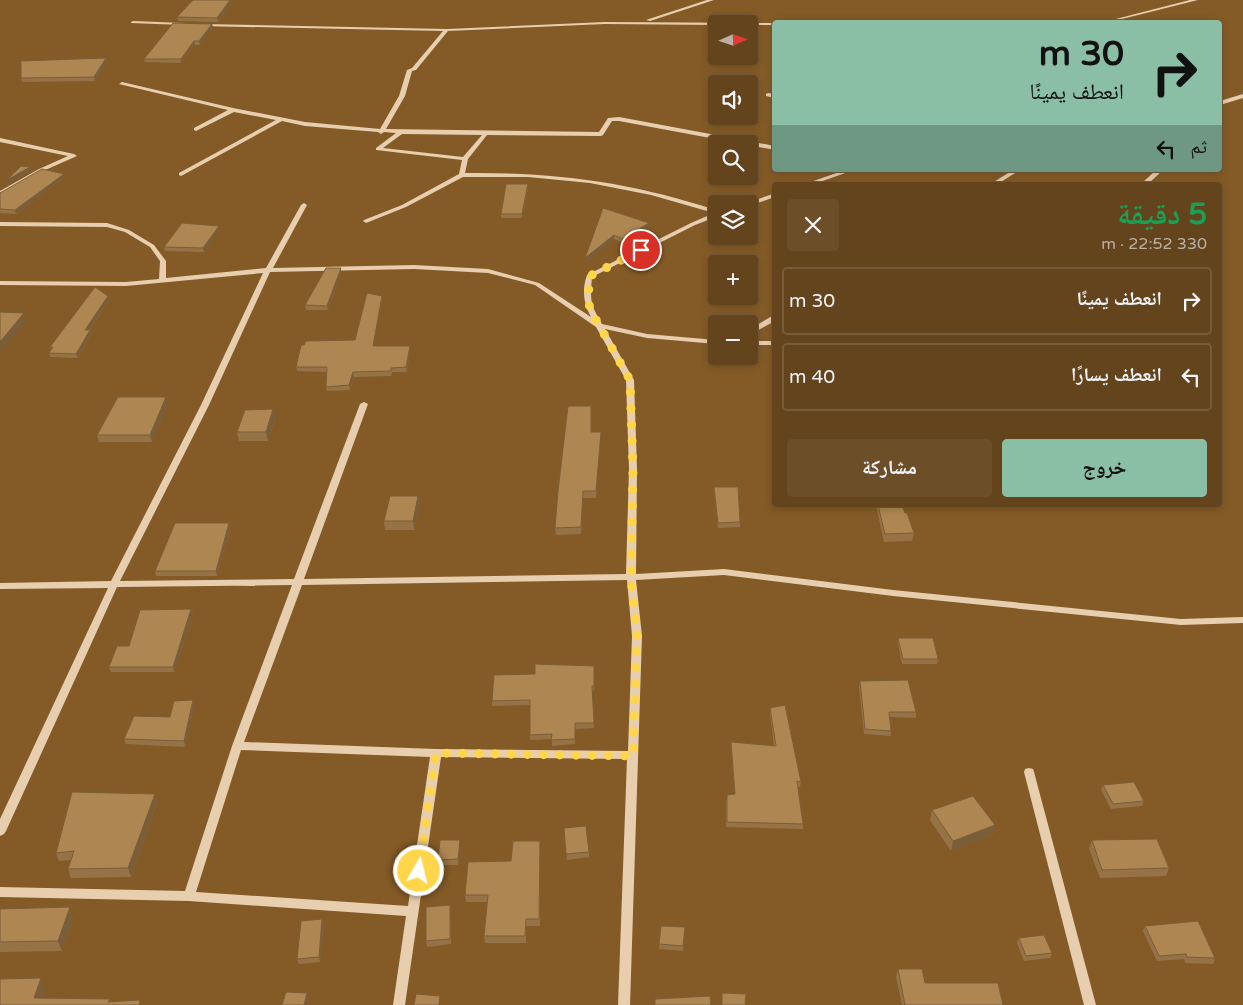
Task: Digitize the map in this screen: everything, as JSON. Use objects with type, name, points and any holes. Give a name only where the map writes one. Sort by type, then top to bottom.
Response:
[{"type":"street","points":[[639,23],[712,0]]},
{"type":"street","points":[[1114,20],[1196,0]]},
{"type":"street","points":[[133,22],[294,28],[447,30],[639,23],[772,24]]},
{"type":"street","points":[[381,132],[402,96],[410,70],[414,69],[447,30]]},
{"type":"street","points":[[122,84],[280,120],[381,132],[601,134],[610,119],[619,119],[772,147]]},
{"type":"street","points":[[768,95],[772,96]]},
{"type":"street","points":[[1222,102],[1243,96]]},
{"type":"street","points":[[196,129],[233,110]]},
{"type":"street","points":[[181,174],[280,120]]},
{"type":"street","points":[[401,132],[378,149],[465,159]]},
{"type":"street","points":[[462,175],[465,159],[485,134]]},
{"type":"street","points":[[0,140],[74,156],[42,170],[0,194]]},
{"type":"street","points":[[814,182],[845,172]]},
{"type":"street","points":[[997,182],[1013,172]]},
{"type":"street","points":[[1146,182],[1158,172]]},
{"type":"street","points":[[366,221],[404,206],[462,175],[530,174],[598,182],[643,189],[708,210]]},
{"type":"street","points":[[758,201],[772,196]]},
{"type":"street","points":[[0,831],[113,586],[205,406],[268,270],[304,205]]},
{"type":"street","points":[[624,1005],[637,636],[631,578],[633,469],[630,380],[589,304],[590,276],[708,217]]},
{"type":"street","points":[[0,224],[108,226],[127,231],[152,246],[163,261],[162,281]]},
{"type":"street","points":[[0,283],[126,284],[268,270],[414,267],[488,271],[537,284],[600,326],[647,336],[708,341]]},
{"type":"street","points":[[758,328],[772,320]]},
{"type":"street","points":[[758,343],[772,343]]},
{"type":"street","points":[[189,896],[237,746],[364,404]]},
{"type":"street","points":[[0,586],[631,578],[724,572],[893,593],[1181,622],[1243,620]]},
{"type":"street","points":[[237,746],[436,753],[633,756]]},
{"type":"street","points":[[399,1005],[436,753]]},
{"type":"street","points":[[1029,772],[1090,1005]]},
{"type":"street","points":[[0,892],[189,896],[413,911]]},
{"type":"building","points":[[193,0],[230,0],[217,18],[177,17]]},
{"type":"building","points":[[173,23],[212,24],[199,41],[194,41],[181,59],[144,59]]},
{"type":"building","points":[[106,58],[94,77],[21,78],[21,61]]},
{"type":"building","points":[[21,166],[30,167],[7,180]]},
{"type":"building","points":[[42,169],[64,174],[15,210],[0,209],[0,193]]},
{"type":"building","points":[[506,184],[528,184],[522,214],[501,214]]},
{"type":"building","points":[[603,208],[649,223],[623,239],[614,235],[585,258]]},
{"type":"building","points":[[182,223],[219,226],[203,248],[164,247]]},
{"type":"building","points":[[326,268],[341,268],[327,306],[305,305]]},
{"type":"building","points":[[95,287],[108,296],[85,330],[90,330],[76,354],[49,353],[53,347],[50,347]]},
{"type":"building","points":[[367,293],[382,296],[373,346],[410,346],[406,367],[391,368],[391,371],[353,372],[349,385],[326,387],[327,367],[296,367],[301,345],[304,345],[306,341],[355,340]]},
{"type":"building","points":[[0,312],[24,313],[0,342]]},
{"type":"building","points":[[118,397],[166,397],[150,435],[97,435]]},
{"type":"building","points":[[568,406],[591,406],[591,432],[601,432],[596,491],[583,491],[581,527],[555,528],[558,491]]},
{"type":"building","points":[[273,409],[266,432],[237,432],[245,410]]},
{"type":"building","points":[[714,487],[738,487],[740,522],[718,523]]},
{"type":"building","points":[[390,496],[418,496],[413,521],[384,521]]},
{"type":"building","points":[[878,507],[903,507],[905,513],[907,513],[914,533],[885,534]]},
{"type":"building","points":[[175,523],[229,523],[216,571],[155,571]]},
{"type":"building","points":[[191,609],[173,667],[109,667],[117,646],[129,646],[140,610]]},
{"type":"building","points":[[898,638],[933,638],[938,659],[903,659]]},
{"type":"building","points":[[535,664],[594,666],[594,686],[592,686],[594,723],[575,723],[575,739],[551,740],[552,734],[530,735],[530,700],[492,701],[494,675],[535,674]]},
{"type":"building","points":[[908,680],[916,712],[889,712],[891,731],[865,729],[860,681]]},
{"type":"building","points":[[193,700],[184,741],[124,739],[134,716],[170,717],[174,701]]},
{"type":"building","points":[[785,705],[801,782],[797,781],[803,824],[727,822],[727,795],[735,794],[731,742],[776,746],[770,708]]},
{"type":"building","points":[[1134,782],[1144,801],[1113,804],[1103,785]]},
{"type":"building","points":[[72,792],[155,794],[128,868],[68,869],[74,851],[56,853]]},
{"type":"building","points":[[973,796],[995,825],[953,841],[932,810]]},
{"type":"building","points":[[586,826],[589,852],[566,854],[564,828]]},
{"type":"building","points":[[1157,839],[1169,868],[1102,870],[1092,840]]},
{"type":"building","points":[[440,840],[460,840],[458,859],[438,860]]},
{"type":"building","points":[[513,841],[540,841],[539,919],[526,919],[525,936],[484,936],[488,895],[465,895],[468,862],[511,861]]},
{"type":"building","points":[[450,905],[450,939],[426,941],[426,907]]},
{"type":"building","points":[[70,907],[58,941],[0,942],[0,909]]},
{"type":"building","points":[[322,919],[319,957],[297,959],[301,921]]},
{"type":"building","points":[[1198,921],[1215,958],[1187,957],[1186,954],[1159,956],[1145,926]]},
{"type":"building","points":[[661,926],[685,927],[683,946],[659,944]]},
{"type":"building","points":[[1044,935],[1052,953],[1026,956],[1019,938]]},
{"type":"building","points":[[898,969],[922,969],[925,983],[998,983],[1003,1005],[905,1005]]},
{"type":"building","points":[[41,978],[34,998],[110,999],[108,1002],[140,1000],[139,1005],[0,1005],[0,979]]},
{"type":"building","points":[[286,992],[307,993],[304,1005],[282,1005]]},
{"type":"building","points":[[722,993],[746,994],[745,1005],[722,1005]]},
{"type":"building","points":[[416,994],[440,996],[439,1005],[414,1005]]},
{"type":"building","points":[[710,996],[711,1005],[655,1005],[655,999]]},
{"type":"route","points":[[419,871],[436,753],[633,756],[637,636],[631,578],[633,469],[630,380],[590,309],[588,298],[590,276],[641,250]]}]
